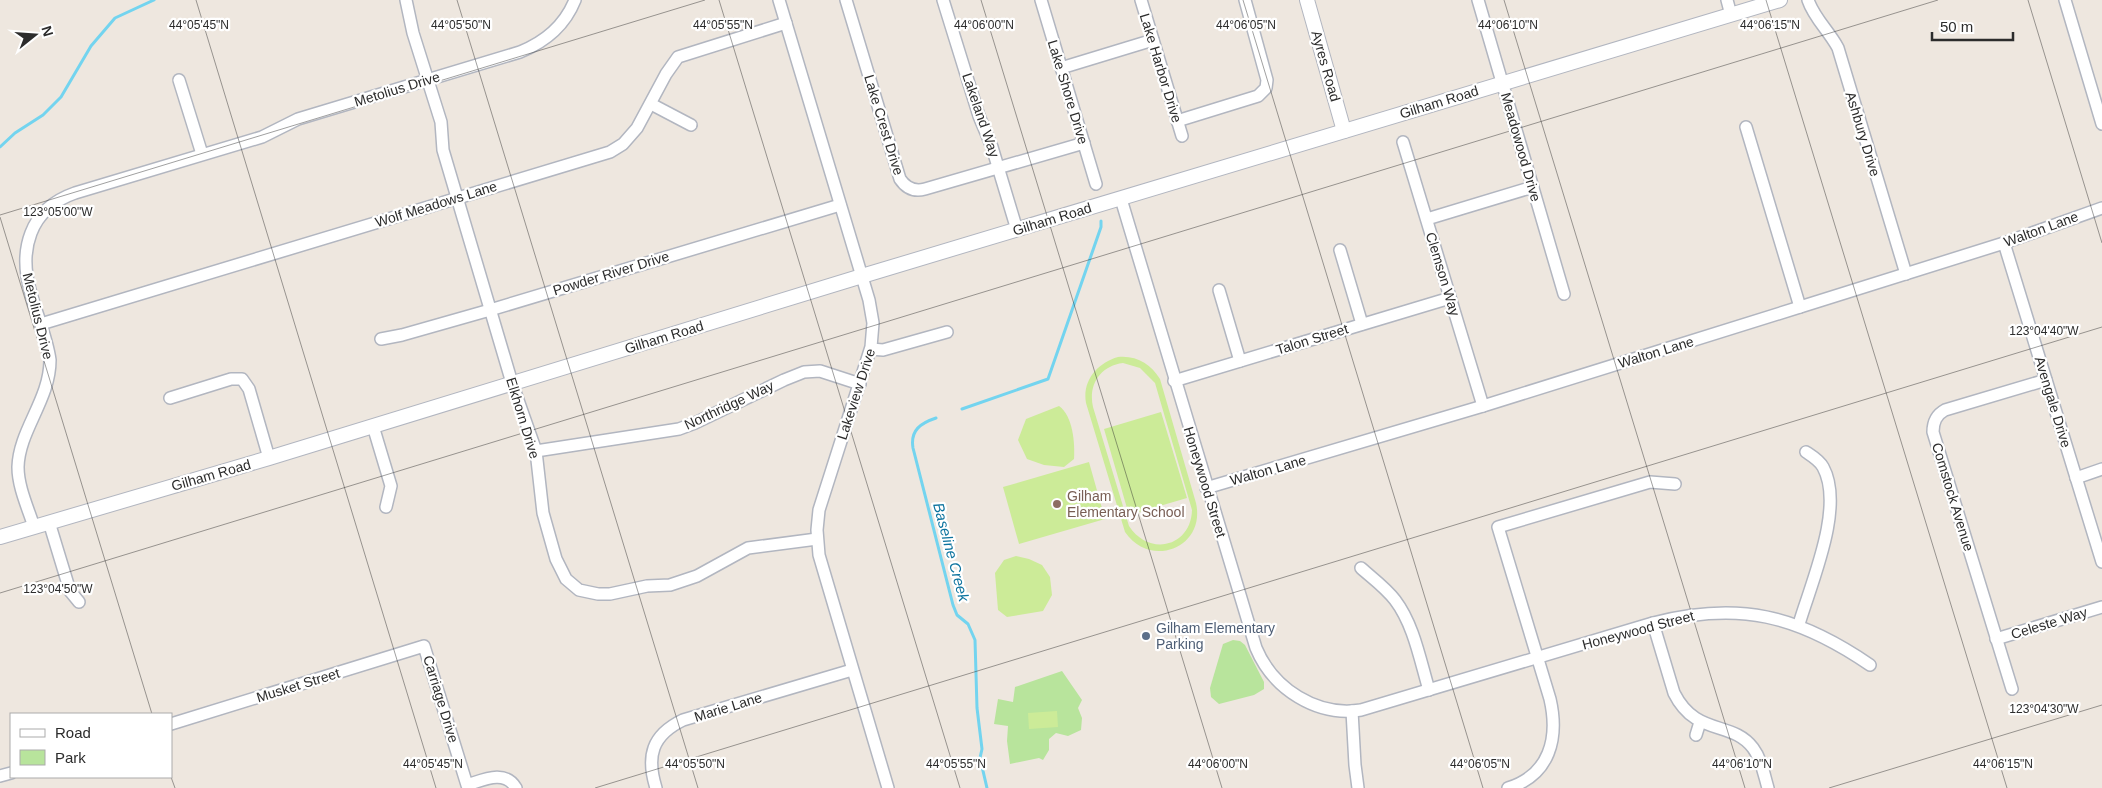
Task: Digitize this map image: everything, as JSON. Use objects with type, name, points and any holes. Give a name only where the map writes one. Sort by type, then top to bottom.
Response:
[{"type":"street","name":"Elkhorn Drive","points":[[406,0],[440,122],[443,150],[512,383],[536,451],[540,498],[551,544],[560,569],[577,594],[610,594],[642,587],[679,583],[697,576],[748,548],[817,539]]},
{"type":"street","name":"Metolius Drive","points":[[34,527],[18,467],[23,444],[46,390],[50,370],[49,352],[28,280],[25,258],[34,226],[44,211],[58,200],[75,192],[262,137],[298,119],[530,48],[557,28],[569,13],[575,0]]},
{"type":"street","name":"Lakeview Drive","points":[[779,0],[862,276],[873,323],[871,349],[819,510],[817,539],[819,554],[852,670],[888,788]]},
{"type":"street","name":"Lake Crest Drive","points":[[846,0],[900,179],[904,186],[918,191],[1084,143]]},
{"type":"street","name":"Lakeland Way","points":[[944,0],[979,116],[992,147],[1017,230]]},
{"type":"street","name":"Lake Shore Drive","points":[[1040,0],[1096,184]]},
{"type":"street","name":"Lake Harbor Drive","points":[[1141,0],[1182,136]]},
{"type":"street","points":[[1178,120],[1258,96],[1266,88],[1267,80],[1245,0]]},
{"type":"street","name":"Ayres Road","points":[[1307,0],[1344,131]]},
{"type":"street","name":"Meadowood Drive","points":[[1478,0],[1564,294]]},
{"type":"street","points":[[1727,0],[1731,15]]},
{"type":"street","name":"Gilham Road","points":[[0,537],[269,458],[862,276],[1780,0]]},
{"type":"street","name":"Ashbury Drive","points":[[1808,0],[1818,20],[1829,32],[1838,48],[1906,274]]},
{"type":"street","points":[[2065,0],[2102,124]]},
{"type":"street","name":"Wolf Meadows Lane","points":[[41,324],[610,152],[631,136],[651,104],[666,74],[678,57],[786,23]]},
{"type":"street","points":[[1061,68],[1153,40]]},
{"type":"street","points":[[179,80],[202,154]]},
{"type":"street","points":[[2090,84],[2102,80]]},
{"type":"street","points":[[651,104],[691,125]]},
{"type":"street","points":[[1746,127],[1800,307]]},
{"type":"street","name":"Clemson Way","points":[[1403,142],[1483,406]]},
{"type":"street","points":[[1427,219],[1533,187]]},
{"type":"street","name":"Honeywood Street","points":[[1121,199],[1206,488],[1261,660],[1275,679],[1299,697],[1328,708],[1352,711],[1653,623],[1694,614],[1734,613],[1774,618],[1798,624],[1845,648],[1870,665]]},
{"type":"street","name":"Powder River Drive","points":[[381,339],[402,335],[490,310],[840,204]]},
{"type":"street","name":"Walton Lane","points":[[1206,488],[1483,406],[1906,274],[2004,243],[2102,208]]},
{"type":"street","name":"Avengale Drive","points":[[2004,243],[2102,562]]},
{"type":"street","points":[[1340,250],[1362,324]]},
{"type":"street","points":[[1219,290],[1240,361]]},
{"type":"street","name":"Talon Street","points":[[1174,381],[1450,298]]},
{"type":"street","points":[[871,349],[883,350],[947,332]]},
{"type":"street","name":"Northridge Way","points":[[536,451],[679,429],[784,380],[809,371],[826,372],[860,384]]},
{"type":"street","points":[[170,398],[231,379],[242,379],[249,389],[269,458]]},
{"type":"street","name":"Comstock Avenue","points":[[2012,689],[1933,432],[1933,424],[1939,414],[1945,410],[2046,380]]},
{"type":"street","points":[[373,426],[391,486],[386,507]]},
{"type":"street","points":[[1798,624],[1829,525],[1831,505],[1827,480],[1822,466],[1806,452]]},
{"type":"street","points":[[2076,478],[2102,469]]},
{"type":"street","points":[[1508,788],[1521,784],[1538,771],[1548,755],[1554,730],[1554,714],[1498,527],[1650,482],[1675,484]]},
{"type":"street","points":[[50,522],[70,591],[79,602]]},
{"type":"street","points":[[1361,568],[1385,589],[1402,611],[1409,624],[1429,690]]},
{"type":"street","name":"Celeste Way","points":[[1996,639],[2102,607]]},
{"type":"street","points":[[1653,623],[1674,693],[1687,712],[1700,722],[1734,733],[1747,742],[1760,761],[1768,788]]},
{"type":"street","name":"Musket Street","points":[[172,724],[424,646]]},
{"type":"street","name":"Carriage Drive","points":[[424,646],[463,787],[498,777],[509,780],[516,788]]},
{"type":"street","name":"Marie Lane","points":[[656,788],[651,770],[652,753],[657,740],[672,726],[682,720],[852,670]]},
{"type":"street","points":[[1352,711],[1354,765],[1358,788]]},
{"type":"street","points":[[1696,735],[1700,722]]},
{"type":"green space","points":[[1118,357],[1137,359],[1148,365],[1160,379],[1196,503],[1197,519],[1193,532],[1185,542],[1174,548],[1161,551],[1148,549],[1136,543],[1125,532],[1085,395],[1086,387],[1093,374],[1110,360]],"holes":[[[1123,363],[1140,368],[1155,383],[1192,510],[1190,523],[1185,532],[1168,544],[1147,542],[1137,536],[1129,526],[1093,407],[1092,391],[1102,372]]]},
{"type":"green space","points":[[1059,406],[1064,410],[1070,423],[1074,445],[1074,459],[1064,467],[1044,465],[1027,459],[1018,440],[1026,419]]},
{"type":"green space","points":[[1161,412],[1187,498],[1129,515],[1104,429]]},
{"type":"green space","points":[[1089,462],[1105,519],[1019,544],[1003,487]]},
{"type":"green space","points":[[1016,556],[1042,565],[1050,577],[1052,595],[1043,611],[1007,617],[998,610],[995,573],[1004,560]]},
{"type":"green space","points":[[1233,640],[1240,641],[1245,645],[1264,682],[1264,689],[1254,695],[1219,704],[1211,697],[1210,688],[1223,644]]},
{"type":"green space","points":[[1062,671],[1082,700],[1078,708],[1082,718],[1081,730],[1068,736],[1056,733],[1049,739],[1049,750],[1043,760],[1039,758],[1010,764],[1007,741],[1008,726],[994,724],[998,699],[1013,702],[1015,687]]},
{"type":"green space","points":[[1057,711],[1058,727],[1029,729],[1028,713]]},
{"type":"waterway","points":[[0,147],[15,133],[43,115],[61,97],[91,46],[115,18],[154,0]]},
{"type":"waterway","name":"Baseline Creek","points":[[962,409],[1048,379],[1101,227],[1101,221]]},
{"type":"waterway","name":"Baseline Creek","points":[[936,418],[918,428],[913,436],[913,448],[953,605],[957,615],[968,624],[975,640],[977,708],[982,749],[980,758],[987,788]]},
{"type":"place","name":"Gilham Elementary School","points":[[1057,504]]},
{"type":"place","name":"Gilham Elementary Parking","points":[[1146,636]]}]
